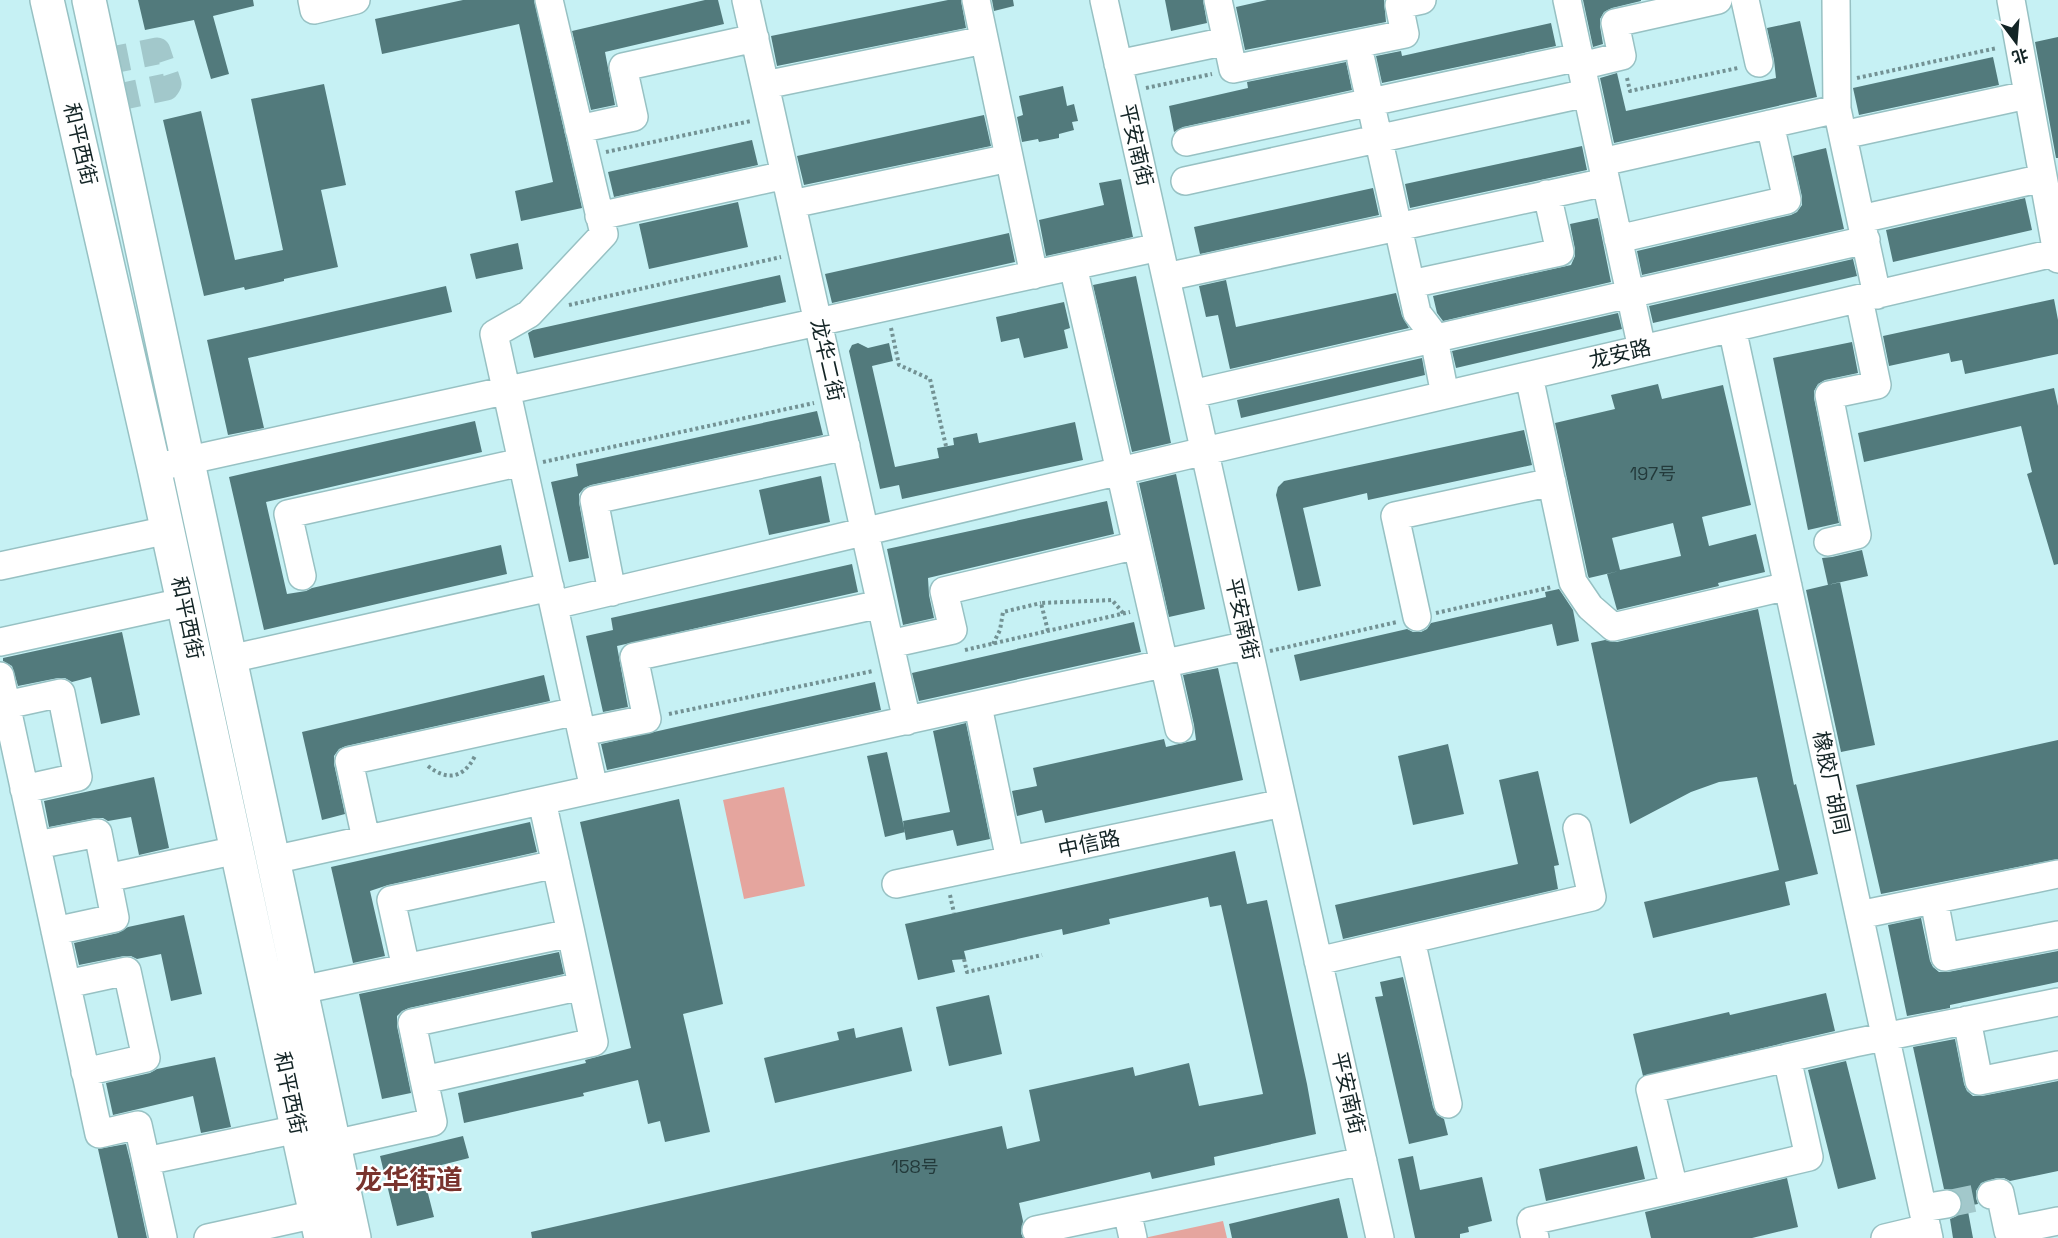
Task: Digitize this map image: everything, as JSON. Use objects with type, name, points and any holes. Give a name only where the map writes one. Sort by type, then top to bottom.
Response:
[{"type":"main road","name":"和平西街","points":[[47,0],[168,530],[319,1226]]},
{"type":"main road","name":"和平西街","points":[[89,0],[354,1238]]},
{"type":"street","points":[[312,0],[314,10],[356,0]]},
{"type":"street","points":[[549,0],[604,234],[529,314],[494,334],[594,789]]},
{"type":"street","name":"龙华二街","points":[[746,0],[907,721]]},
{"type":"street","points":[[976,0],[1034,275]]},
{"type":"street","name":"平安南街","points":[[1104,0],[1192,394],[1193,454],[1248,645],[1380,1238]]},
{"type":"street","points":[[1221,0],[1233,69],[1405,34],[1406,2]]},
{"type":"street","points":[[1567,0],[1642,349]]},
{"type":"street","points":[[1186,142],[1371,102],[1622,56],[1614,23],[1718,0]]},
{"type":"street","points":[[1744,0],[1759,63]]},
{"type":"street","points":[[1827,542],[1857,535],[1829,395],[1877,385],[1863,229],[1837,109],[1838,0]]},
{"type":"street","points":[[2011,0],[2058,255]]},
{"type":"street","points":[[579,129],[634,117],[623,67],[755,38]]},
{"type":"street","points":[[765,85],[984,39]]},
{"type":"street","points":[[1118,64],[1227,41]]},
{"type":"street","points":[[1362,60],[1417,313],[1433,334],[1445,395]]},
{"type":"street","points":[[1185,181],[1587,93]]},
{"type":"street","points":[[1843,135],[2027,95]]},
{"type":"street","points":[[1166,277],[1547,194],[1604,172],[1770,124],[1837,109]]},
{"type":"street","points":[[1618,239],[1787,200],[1770,124]]},
{"type":"street","points":[[792,204],[1009,158]]},
{"type":"street","points":[[599,216],[785,176]]},
{"type":"street","points":[[1192,394],[1630,294],[2043,178]]},
{"type":"street","points":[[1411,284],[1560,252],[1547,194]]},
{"type":"street","points":[[154,468],[1159,247]]},
{"type":"street","name":"龙安路","points":[[230,659],[552,596],[612,592],[1732,328],[2058,255]]},
{"type":"street","points":[[1073,266],[1179,729]]},
{"type":"street","name":"橡胶厂胡同","points":[[1732,328],[1859,915],[1931,1220]]},
{"type":"street","points":[[1529,376],[1573,582],[1590,608],[1613,627],[1788,586]]},
{"type":"street","points":[[612,592],[594,500],[846,446]]},
{"type":"street","points":[[302,576],[288,514],[523,464]]},
{"type":"street","points":[[1417,618],[1395,516],[1552,482]]},
{"type":"street","points":[[0,566],[168,530]]},
{"type":"street","points":[[890,644],[953,630],[944,591],[1137,545]]},
{"type":"street","points":[[0,642],[183,602]]},
{"type":"street","points":[[366,839],[349,761],[580,721],[647,719],[633,657],[881,604]]},
{"type":"street","points":[[273,860],[1248,645]]},
{"type":"street","points":[[0,676],[99,1134],[138,1125],[163,1238]]},
{"type":"street","points":[[6,705],[61,693],[78,777],[24,789]]},
{"type":"street","points":[[978,706],[1010,860]]},
{"type":"street","points":[[424,1080],[594,1042],[543,801]]},
{"type":"street","name":"中信路","points":[[896,884],[1283,802]]},
{"type":"street","points":[[1318,961],[1592,897],[1577,828]]},
{"type":"street","points":[[37,845],[98,833],[115,918],[55,931]]},
{"type":"street","points":[[107,878],[237,850]]},
{"type":"street","points":[[406,968],[392,900],[556,864]]},
{"type":"street","points":[[1859,915],[2058,874]]},
{"type":"street","points":[[1934,900],[1945,957],[2058,935]]},
{"type":"street","points":[[301,990],[571,933]]},
{"type":"street","points":[[1411,940],[1448,1104]]},
{"type":"street","points":[[66,984],[127,971],[146,1058],[86,1072]]},
{"type":"street","points":[[334,1144],[433,1122],[412,1023],[582,986]]},
{"type":"street","points":[[1674,1188],[1650,1089],[1886,1036],[2058,1002]]},
{"type":"street","points":[[1967,1020],[1979,1081],[2058,1065]]},
{"type":"street","points":[[1535,1238],[1531,1221],[1809,1157],[1787,1058]]},
{"type":"street","points":[[146,1161],[298,1129]]},
{"type":"street","points":[[1036,1230],[1363,1161]]},
{"type":"street","points":[[1991,1195],[2000,1193],[2008,1232],[2058,1221]]},
{"type":"street","points":[[1127,1211],[1133,1238]]},
{"type":"street","points":[[1885,1238],[1931,1220]]},
{"type":"street","points":[[208,1238],[319,1226]]},
{"type":"path","points":[[1837,82],[2018,44]]},
{"type":"path","points":[[1622,56],[1630,91],[1759,63]]},
{"type":"path","points":[[1125,93],[1233,69]]},
{"type":"path","points":[[586,157],[772,116]]},
{"type":"path","points":[[529,314],[802,253]]},
{"type":"path","points":[[886,307],[899,365],[930,379],[946,446]]},
{"type":"path","points":[[523,464],[835,398]]},
{"type":"path","points":[[993,644],[1000,630],[1003,612],[1041,603],[1112,600],[1124,614]]},
{"type":"path","points":[[1041,603],[1048,631]]},
{"type":"path","points":[[964,959],[967,972],[1042,955]]},
{"type":"shaded area","points":[[784,787],[805,886],[744,899],[723,800]]},
{"type":"shaded area","points":[[1223,1221],[1227,1238],[1144,1238]]},
{"type":"building","points":[[138,0],[253,0],[254,6],[213,16],[229,74],[211,79],[194,20],[145,30]]},
{"type":"building","points":[[463,0],[534,0],[582,208],[521,221],[515,191],[553,182],[519,24],[382,54],[375,19]]},
{"type":"building","points":[[705,0],[718,0],[724,24],[605,52],[615,105],[591,110],[572,31]]},
{"type":"building","points":[[948,0],[961,0],[966,28],[777,66],[771,36]]},
{"type":"building","points":[[992,0],[1013,0],[1014,6],[994,11]]},
{"type":"building","points":[[1165,0],[1203,0],[1207,23],[1171,31]]},
{"type":"building","points":[[1267,0],[1384,0],[1386,22],[1245,50],[1236,7]]},
{"type":"building","points":[[1583,0],[1641,1],[1604,12],[1600,19],[1603,44],[1593,47]]},
{"type":"building","points":[[1800,21],[1817,97],[1614,143],[1600,78],[1617,73],[1626,111],[1776,78],[1767,28]]},
{"type":"building","points":[[1551,23],[1556,46],[1382,83],[1376,56],[1401,51],[1402,56]]},
{"type":"building","points":[[2058,37],[2058,158],[2056,158],[2035,42]]},
{"type":"building","points":[[1993,57],[1999,85],[1859,115],[1853,88]]},
{"type":"building","points":[[1346,62],[1352,90],[1183,127],[1174,132],[1169,106],[1248,88],[1247,82]]},
{"type":"building","points":[[324,84],[346,185],[321,190],[338,267],[245,290],[244,287],[204,296],[163,120],[201,111],[235,260],[283,250],[251,99]]},
{"type":"building","points":[[1063,86],[1067,106],[1074,104],[1078,121],[1072,122],[1074,130],[1059,134],[1059,138],[1039,142],[1038,139],[1022,142],[1017,117],[1023,115],[1019,96]]},
{"type":"building","points":[[984,115],[991,146],[804,185],[797,156]]},
{"type":"building","points":[[752,140],[758,165],[614,197],[608,172]]},
{"type":"building","points":[[1582,146],[1587,170],[1410,208],[1405,184]]},
{"type":"building","points":[[1826,148],[1844,229],[1642,275],[1637,251],[1797,212],[1802,205],[1802,197],[1793,156]]},
{"type":"building","points":[[1121,179],[1133,237],[1046,256],[1039,220],[1104,205],[1099,183]]},
{"type":"building","points":[[1373,188],[1379,215],[1200,254],[1194,227]]},
{"type":"building","points":[[2025,198],[2032,230],[1893,262],[1886,230]]},
{"type":"building","points":[[738,202],[748,247],[649,269],[639,224]]},
{"type":"building","points":[[1598,218],[1611,282],[1443,321],[1437,313],[1433,296],[1571,265],[1575,249],[1570,224]]},
{"type":"building","points":[[1009,233],[1015,262],[832,303],[825,274]]},
{"type":"building","points":[[518,243],[523,269],[476,279],[470,254]]},
{"type":"building","points":[[1853,259],[1857,276],[1653,323],[1649,306]]},
{"type":"building","points":[[780,275],[786,302],[534,358],[528,333],[533,330]]},
{"type":"building","points":[[1136,276],[1171,443],[1132,452],[1093,285]]},
{"type":"building","points":[[1226,280],[1236,327],[1396,293],[1402,316],[1409,328],[1230,369],[1218,315],[1206,317],[1199,286]]},
{"type":"building","points":[[446,286],[452,312],[248,358],[264,428],[228,435],[207,340]]},
{"type":"building","points":[[2054,299],[2058,320],[2058,354],[1965,374],[1962,360],[1951,362],[1949,353],[1889,366],[1883,336]]},
{"type":"building","points":[[1064,302],[1070,328],[1064,330],[1068,348],[1024,358],[1019,338],[1001,342],[996,317]]},
{"type":"building","points":[[1618,313],[1622,329],[1456,368],[1452,351]]},
{"type":"building","points":[[1852,342],[1858,373],[1825,380],[1818,384],[1814,391],[1839,523],[1808,530],[1773,358]]},
{"type":"building","points":[[858,343],[868,348],[889,343],[893,361],[872,366],[895,467],[939,458],[937,448],[954,445],[953,438],[977,433],[979,443],[1075,422],[1083,460],[902,499],[899,485],[880,489],[849,351],[852,345]]},
{"type":"building","points":[[1422,358],[1425,375],[1241,418],[1237,400]]},
{"type":"building","points":[[1658,384],[1662,399],[1723,385],[1751,505],[1702,517],[1709,546],[1756,534],[1765,572],[1718,583],[1719,586],[1617,610],[1607,574],[1619,571],[1589,578],[1555,423],[1615,409],[1611,395]],"holes":[[[1673,523],[1681,556],[1620,570],[1612,538]]]},
{"type":"building","points":[[2054,388],[2058,406],[2058,564],[2054,565],[2027,474],[2032,472],[2021,426],[1864,462],[1858,433]]},
{"type":"building","points":[[817,411],[823,435],[584,488],[579,494],[579,502],[589,558],[569,562],[551,482],[578,476],[576,464]]},
{"type":"building","points":[[475,421],[482,452],[266,502],[287,594],[501,545],[507,574],[264,630],[229,477]]},
{"type":"building","points":[[1524,430],[1532,465],[1368,500],[1367,493],[1303,508],[1321,586],[1298,591],[1276,495],[1278,487],[1284,481]]},
{"type":"building","points":[[1176,474],[1205,609],[1169,617],[1139,483]]},
{"type":"building","points":[[821,476],[830,522],[769,535],[759,490]]},
{"type":"building","points":[[1107,501],[1114,534],[928,578],[934,618],[903,625],[887,549]]},
{"type":"building","points":[[1862,550],[1868,576],[1828,585],[1822,558]]},
{"type":"building","points":[[852,564],[858,592],[617,646],[628,707],[603,712],[586,636],[613,630],[611,618]]},
{"type":"building","points":[[1840,582],[1875,745],[1841,752],[1806,590]]},
{"type":"building","points":[[1559,589],[1573,610],[1579,641],[1557,646],[1552,624],[1300,681],[1294,655],[1407,629],[1421,632],[1431,623],[1546,597],[1545,592]]},
{"type":"building","points":[[1758,609],[1794,785],[1796,784],[1818,874],[1785,882],[1790,905],[1653,938],[1644,902],[1779,870],[1757,777],[1719,782],[1691,792],[1630,824],[1591,643],[1605,640],[1617,642]]},
{"type":"building","points":[[1134,622],[1141,652],[919,701],[912,673]]},
{"type":"building","points":[[122,632],[140,715],[101,724],[91,677],[72,682],[65,678],[58,678],[18,686],[12,666],[3,661],[3,658]]},
{"type":"building","points":[[1218,668],[1243,780],[1045,823],[1042,810],[1017,816],[1012,791],[1037,786],[1033,768],[1164,739],[1166,747],[1196,740],[1183,675]]},
{"type":"building","points":[[544,675],[550,701],[339,749],[334,756],[334,764],[345,814],[322,820],[302,732]]},
{"type":"building","points":[[875,682],[881,710],[607,770],[601,744]]},
{"type":"building","points":[[966,723],[990,839],[957,846],[953,830],[906,840],[903,821],[950,812],[933,731]]},
{"type":"building","points":[[2058,740],[2058,859],[1881,894],[1856,785]]},
{"type":"building","points":[[1448,744],[1464,814],[1413,825],[1398,756]]},
{"type":"building","points":[[887,752],[905,832],[885,837],[867,756]]},
{"type":"building","points":[[1538,771],[1559,865],[1554,866],[1558,889],[1343,939],[1335,905],[1518,864],[1499,780]]},
{"type":"building","points":[[154,777],[169,848],[139,855],[131,817],[108,821],[95,818],[49,827],[44,801]]},
{"type":"building","points":[[679,799],[723,1004],[683,1014],[710,1132],[665,1142],[660,1121],[648,1124],[638,1080],[583,1093],[584,1096],[464,1123],[458,1093],[586,1063],[585,1060],[631,1048],[580,822]]},
{"type":"building","points":[[530,822],[537,852],[370,891],[385,956],[353,963],[331,867]]},
{"type":"building","points":[[1235,851],[1247,904],[1267,900],[1316,1134],[1214,1157],[1215,1165],[1152,1179],[1150,1172],[1019,1203],[1023,1221],[1021,1233],[1023,1238],[532,1238],[531,1232],[1002,1126],[1007,1149],[1040,1141],[1029,1090],[1133,1067],[1135,1076],[1189,1063],[1199,1106],[1263,1094],[1221,905],[1210,907],[1208,897],[1109,919],[1110,924],[1063,935],[1062,929],[964,951],[966,959],[952,960],[955,972],[918,980],[905,924]]},
{"type":"building","points":[[184,915],[202,994],[171,1001],[161,954],[137,959],[124,956],[79,965],[74,943],[118,933],[128,927]]},
{"type":"building","points":[[1921,918],[1930,961],[1939,972],[2058,951],[2058,982],[1907,1016],[1888,925]]},
{"type":"building","points":[[559,952],[564,974],[402,1011],[397,1016],[397,1026],[411,1093],[382,1099],[359,994]]},
{"type":"building","points":[[1403,977],[1433,1107],[1437,1115],[1444,1119],[1448,1135],[1409,1144],[1375,997],[1383,996],[1380,982]]},
{"type":"building","points":[[1826,993],[1835,1031],[1643,1076],[1633,1034]]},
{"type":"building","points":[[989,995],[1002,1054],[949,1066],[936,1007]]},
{"type":"building","points":[[902,1027],[912,1071],[775,1103],[764,1058],[839,1040],[837,1032],[854,1028],[856,1038]]},
{"type":"building","points":[[1955,1039],[1964,1084],[1973,1096],[2058,1081],[2058,1171],[2010,1181],[1997,1178],[1981,1183],[1976,1191],[1978,1204],[1967,1206],[1973,1238],[1953,1238],[1950,1219],[1957,1216],[1961,1210],[1962,1201],[1959,1194],[1953,1190],[1944,1189],[1913,1047]]},
{"type":"building","points":[[215,1057],[231,1127],[201,1133],[193,1096],[113,1115],[106,1083]]},
{"type":"building","points":[[1846,1061],[1876,1179],[1838,1189],[1808,1070]]},
{"type":"building","points":[[463,1136],[469,1158],[422,1170],[434,1217],[397,1226],[380,1156]]},
{"type":"building","points":[[126,1144],[147,1238],[118,1238],[98,1149]]},
{"type":"building","points":[[1637,1146],[1645,1179],[1546,1201],[1539,1169]]},
{"type":"building","points":[[1413,1156],[1420,1190],[1482,1177],[1492,1221],[1468,1227],[1469,1232],[1460,1234],[1460,1238],[1415,1238],[1398,1159]]},
{"type":"building","points":[[1787,1178],[1798,1227],[1752,1238],[1651,1238],[1645,1212]]},
{"type":"building","points":[[1339,1198],[1348,1238],[1232,1238],[1229,1224]]},
{"type":"tunnel","points":[[102,62],[157,51],[168,84],[166,87],[110,99]]},
{"type":"tunnel","points":[[1947,1204],[1991,1195]]},
{"type":"district","name":"龙华街道","points":[[409,1180]]}]
